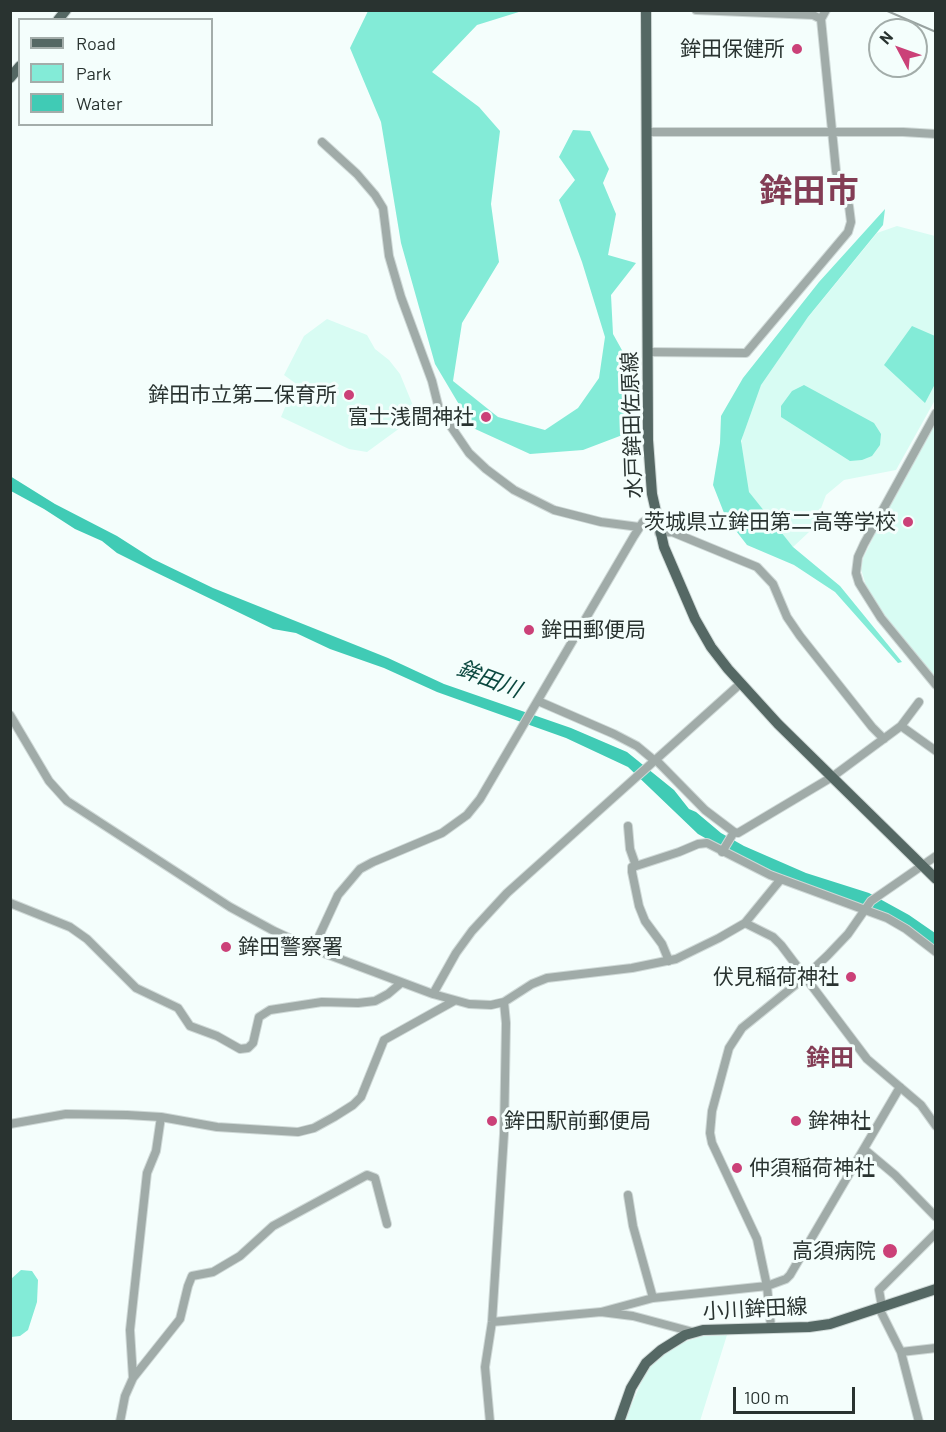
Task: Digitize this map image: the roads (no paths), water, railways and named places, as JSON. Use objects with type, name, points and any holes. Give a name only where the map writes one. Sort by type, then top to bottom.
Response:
[{"type":"main road","name":"水戸鉾田佐原線","points":[[646,10],[648,440],[652,494],[660,533],[674,574],[695,619],[711,647],[740,684],[936,879]]},
{"type":"main road","name":"小川鉾田線","points":[[619,1422],[631,1388],[646,1363],[669,1345],[693,1332],[830,1324],[936,1289]]},
{"type":"street","points":[[649,352],[746,353],[848,232],[851,222],[849,206],[840,188],[836,171],[823,15],[696,10]]},
{"type":"street","points":[[647,132],[936,134]]},
{"type":"street","points":[[322,142],[357,174],[383,208],[389,256],[401,297],[432,381],[439,409],[469,453],[514,490],[554,510],[601,522],[639,528]]},
{"type":"street","points":[[936,413],[864,544],[858,557],[856,573],[881,618],[936,685]]},
{"type":"street","points":[[313,949],[338,895],[360,869],[442,833],[467,815],[480,799],[639,528],[647,519],[655,515]]},
{"type":"street","points":[[660,533],[672,532],[690,539],[757,567],[766,575],[773,584],[787,617],[800,636],[884,739]]},
{"type":"street","points":[[433,994],[456,953],[487,913],[523,877],[740,684]]},
{"type":"street","points":[[538,703],[614,734],[637,746],[705,810],[734,833],[738,833],[832,777],[901,726],[920,702]]},
{"type":"street","points":[[10,715],[44,773],[67,801],[230,907],[313,949],[401,983],[454,1000],[491,1005],[504,1002],[532,984],[547,978],[632,968],[669,961],[745,923],[781,879]]},
{"type":"street","points":[[901,726],[936,751]]},
{"type":"street","points":[[628,826],[630,849],[636,866]]},
{"type":"street","points":[[722,850],[734,833]]},
{"type":"street","points":[[669,961],[662,944],[645,921],[639,906],[632,867],[707,843],[781,879],[866,908],[894,922],[936,952]]},
{"type":"street","points":[[771,1327],[767,1286],[757,1239],[711,1143],[712,1111],[729,1048],[736,1035],[805,977],[848,934],[866,908],[881,892],[936,856]]},
{"type":"street","points":[[10,903],[70,927],[87,939],[136,988],[178,1008],[190,1026],[218,1036],[240,1049],[248,1048],[253,1043],[259,1017],[270,1010],[322,1002],[375,1001],[401,983]]},
{"type":"street","points":[[745,923],[773,937],[781,945],[867,1059],[921,1105],[936,1126]]},
{"type":"street","points":[[10,1124],[66,1114],[161,1117],[217,1127],[281,1132],[298,1132],[314,1128],[334,1118],[361,1097],[384,1040],[454,1000]]},
{"type":"street","points":[[489,1422],[485,1367],[492,1322],[504,1134],[506,1023],[504,1002]]},
{"type":"street","points":[[492,1322],[601,1312],[653,1298],[767,1286],[780,1282],[790,1275],[900,1087]]},
{"type":"street","points":[[133,1378],[129,1330],[147,1173],[156,1150],[161,1117]]},
{"type":"street","points":[[864,1149],[895,1175],[936,1217]]},
{"type":"street","points":[[120,1422],[125,1396],[133,1378],[180,1319],[192,1276],[213,1272],[240,1256],[273,1226],[367,1175],[375,1178],[387,1224]]},
{"type":"street","points":[[628,1195],[633,1226],[653,1298]]},
{"type":"street","points":[[919,1422],[901,1352],[881,1308],[878,1293],[882,1286],[936,1233]]},
{"type":"street","points":[[601,1312],[633,1316],[693,1332]]},
{"type":"street","points":[[901,1352],[936,1348]]},
{"type":"water","points":[[10,476],[55,504],[117,536],[153,559],[213,588],[388,658],[444,684],[571,728],[627,752],[674,790],[689,809],[721,833],[744,846],[806,873],[869,893],[909,915],[935,933],[935,947],[909,926],[843,898],[755,866],[698,834],[628,767],[566,738],[437,692],[296,633],[273,629],[117,553],[102,541],[75,529],[11,491]]},
{"type":"railway","points":[[885,10],[936,32]]},
{"type":"place","name":"鉾田保健所","points":[[797,49]]},
{"type":"place","name":"鉾田市立第二保育所","points":[[349,395]]},
{"type":"place","name":"富士浅間神社","points":[[486,417]]},
{"type":"place","name":"茨城県立鉾田第二高等学校","points":[[908,522]]},
{"type":"place","name":"鉾田郵便局","points":[[529,630]]},
{"type":"place","name":"鉾田警察署","points":[[226,947]]},
{"type":"place","name":"伏見稲荷神社","points":[[851,977]]},
{"type":"place","name":"鉾田駅前郵便局","points":[[492,1121]]},
{"type":"place","name":"鉾神社","points":[[796,1121]]},
{"type":"place","name":"仲須稲荷神社","points":[[737,1168]]},
{"type":"place","name":"高須病院","points":[[890,1251]]},
{"type":"district","name":"鉾田市","points":[[809,191]]},
{"type":"district","name":"鉾田","points":[[830,1058]]},
{"type":"water label","name":"鉾田川","points":[[489,679]]}]
